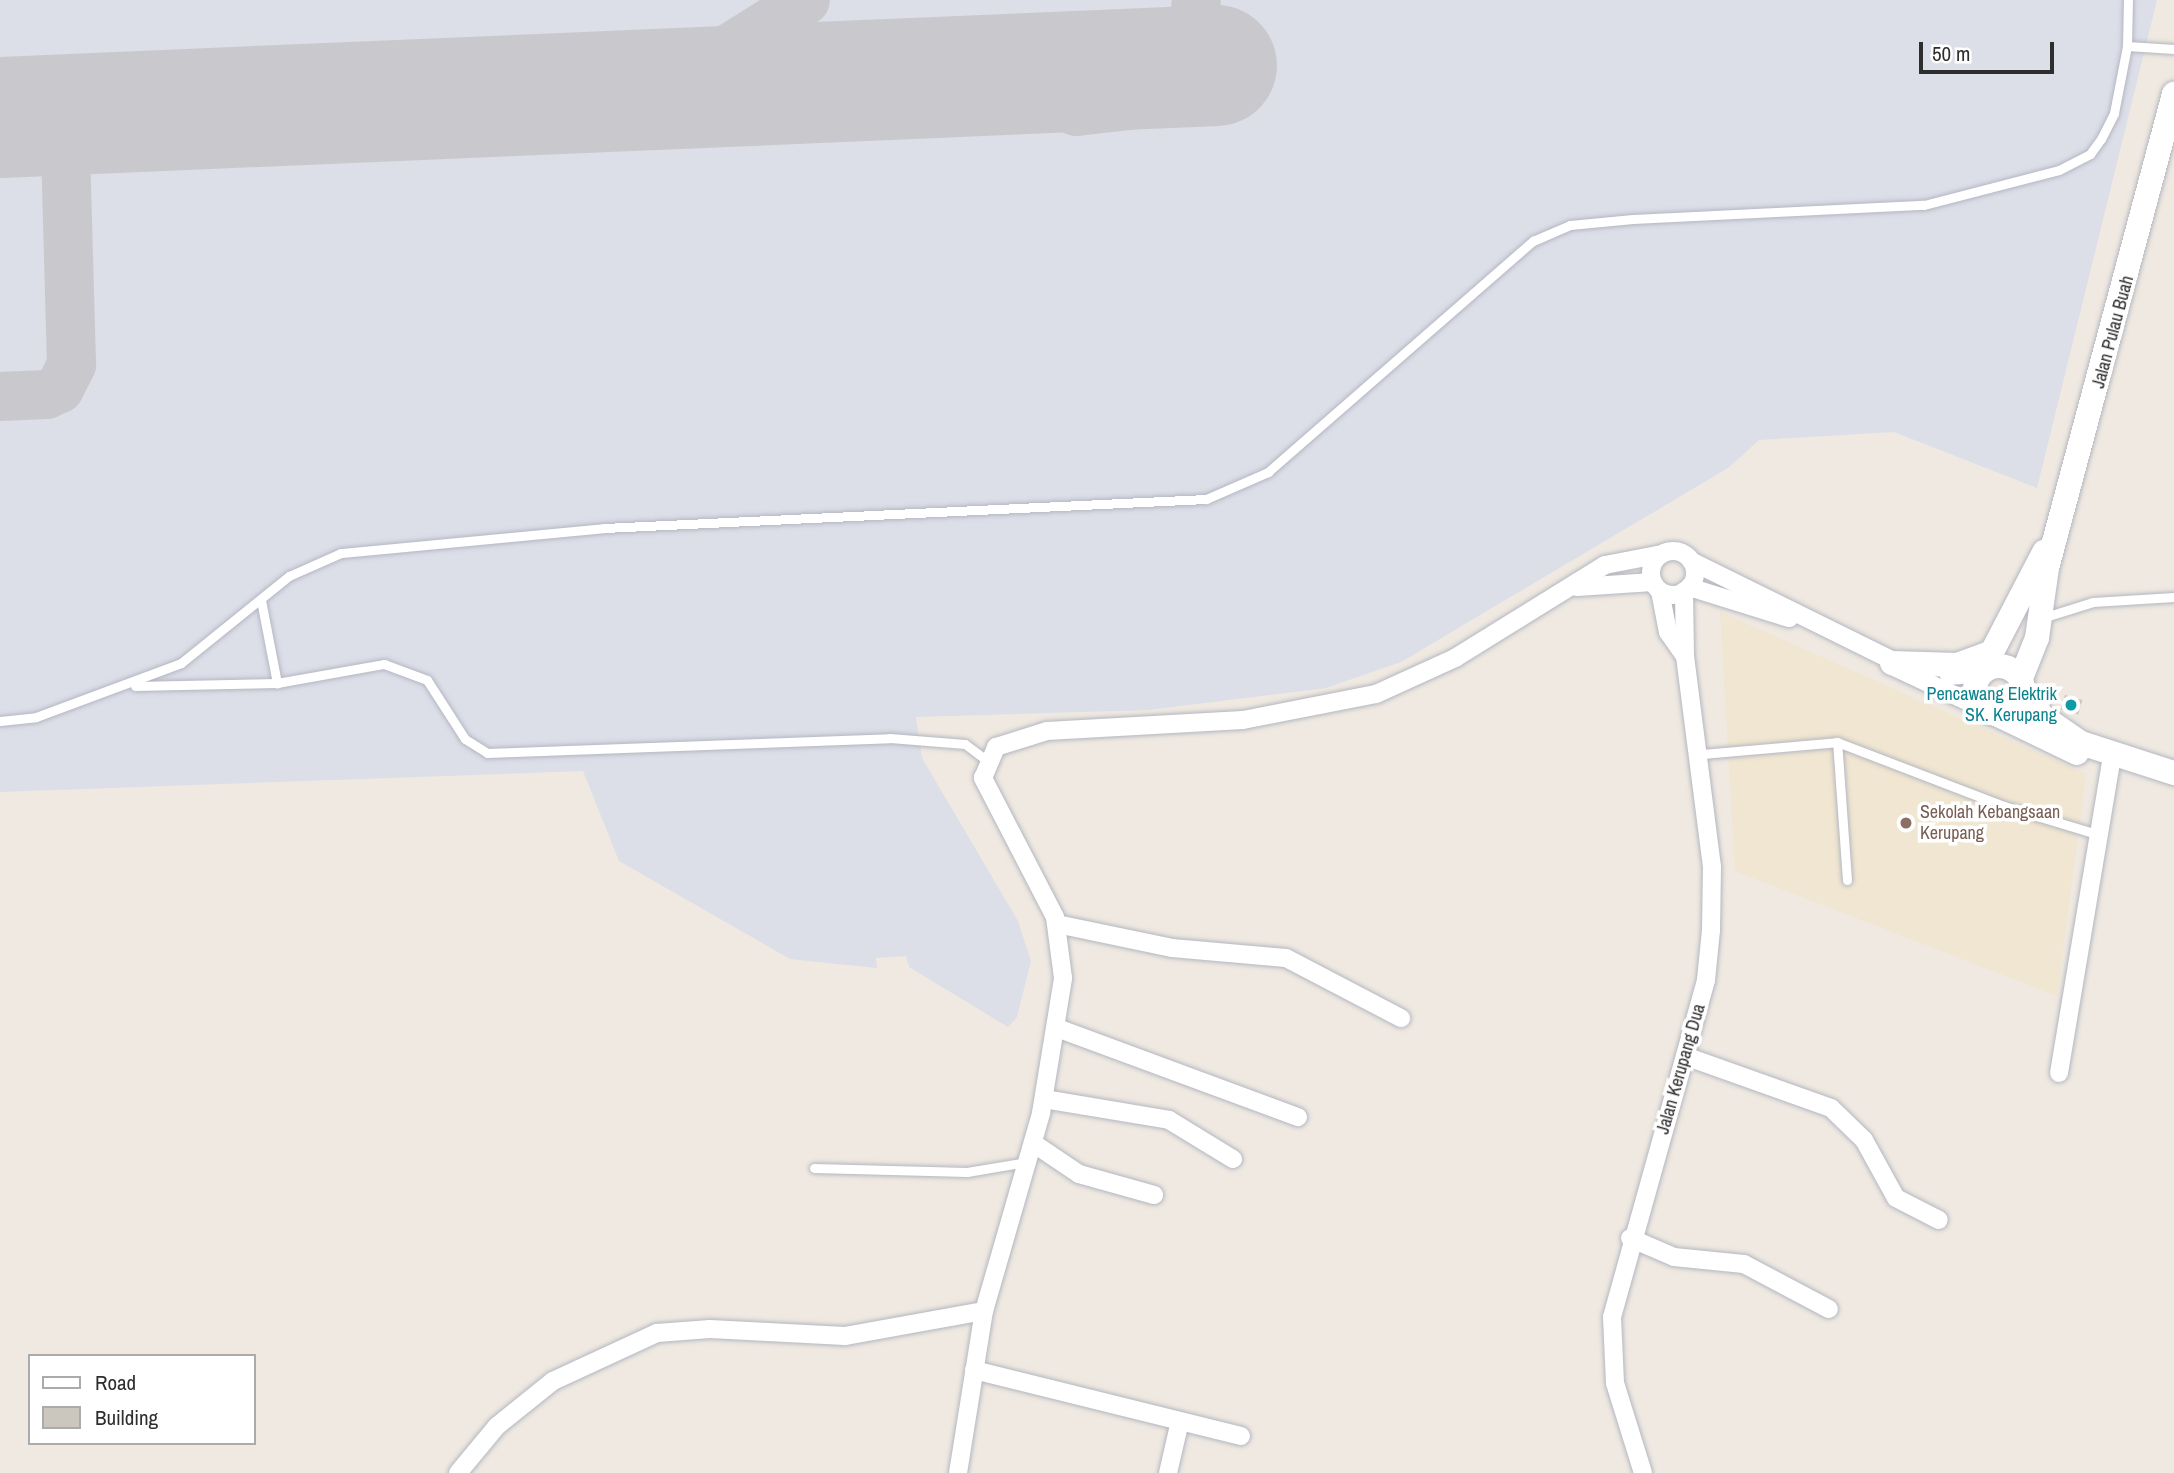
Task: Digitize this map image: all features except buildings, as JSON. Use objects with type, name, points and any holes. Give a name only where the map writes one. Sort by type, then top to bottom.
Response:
[{"type":"main road","name":"Jalan Pulau Buah","points":[[2047,568],[2174,94]]},
{"type":"main road","points":[[1885,660],[1957,665],[1992,652],[2063,515]]},
{"type":"main road","points":[[2042,716],[2035,688],[2047,568]]},
{"type":"main road","points":[[2047,568],[1975,694],[1991,712],[2058,747],[2107,755],[2174,773]]},
{"type":"main road","points":[[1991,712],[2011,711],[2039,628]]},
{"type":"main road","points":[[1990,669],[2022,684],[2042,716],[2107,755]]},
{"type":"street","points":[[958,1473],[984,1311],[1044,1099],[1063,978],[1057,924],[993,805],[983,778],[986,760],[996,747],[1025,735],[1243,720],[1376,694],[1455,658],[1605,565],[1681,553],[1691,561],[1807,621],[1991,712]]},
{"type":"street","points":[[1657,587],[1653,565],[1662,554]]},
{"type":"street","points":[[1686,589],[1691,561]]},
{"type":"street","name":"Jalan Kerupang Dua","points":[[1657,587],[1668,632],[1685,656]]},
{"type":"street","points":[[1567,588],[1686,589],[1807,621]]},
{"type":"street","name":"Jalan Kerupang Dua","points":[[1643,1473],[1610,1351],[1630,1238],[1706,980],[1711,930],[1701,754],[1685,656],[1686,589]]},
{"type":"street","points":[[1885,660],[1946,676],[1990,669]]},
{"type":"street","points":[[2059,1073],[2107,755]]},
{"type":"street","points":[[1057,924],[1172,948],[1286,958],[1401,1018]]},
{"type":"street","points":[[1057,1028],[1298,1117]]},
{"type":"street","points":[[1685,1056],[1831,1108],[1864,1140],[1896,1198],[1939,1220]]},
{"type":"street","points":[[1044,1099],[1169,1120],[1233,1159]]},
{"type":"street","points":[[1033,1143],[1079,1174],[1154,1195]]},
{"type":"street","points":[[1630,1238],[1674,1257],[1744,1264],[1829,1309]]},
{"type":"street","points":[[458,1473],[497,1426],[553,1381],[657,1333],[710,1329],[845,1336],[984,1311]]},
{"type":"street","points":[[974,1370],[1241,1436]]},
{"type":"street","points":[[1168,1473],[1180,1421]]},
{"type":"lane","points":[[0,721],[36,717],[130,686],[181,663],[313,561],[453,540],[1206,499],[1268,472],[1533,241],[1570,225],[1633,219],[1924,205],[2059,170],[2090,154],[2114,113],[2127,46],[2128,0]]},
{"type":"lane","points":[[2127,46],[2174,49]]},
{"type":"lane","points":[[2039,628],[2092,602],[2174,597]]},
{"type":"lane","points":[[261,600],[277,683]]},
{"type":"lane","points":[[130,686],[277,683],[384,664],[405,667],[427,680],[466,739],[486,753],[890,738],[965,744],[986,760]]},
{"type":"lane","points":[[1837,741],[1847,880]]},
{"type":"lane","points":[[1701,754],[1837,741],[2004,806],[2097,834]]},
{"type":"lane","points":[[814,1168],[967,1172],[1027,1162]]},
{"type":"shaded area","points":[[0,0],[2157,0],[2037,488],[1894,432],[1759,440],[1728,468],[1401,662],[1326,688],[1148,710],[916,717],[922,758],[1018,921],[1031,961],[1017,1017],[1008,1027],[909,967],[906,956],[876,958],[877,968],[790,959],[619,861],[583,771],[0,792]]},
{"type":"shaded area","name":"Sekolah Kebangsaan Kerupang","points":[[1720,612],[2086,774],[2057,996],[1735,871]]},
{"type":"taxiway","points":[[640,90],[698,67],[805,0]]},
{"type":"taxiway","points":[[963,77],[1004,78],[1076,111],[1127,105],[1156,88],[1179,63],[1193,32],[1196,0]]},
{"type":"taxiway","points":[[0,396],[46,394],[59,388],[71,364],[64,114]]},
{"type":"runway","points":[[0,117],[1216,65]]},
{"type":"place","name":"Pencawang Elektrik SK. Kerupang","points":[[2071,705]]},
{"type":"place","name":"Sekolah Kebangsaan Kerupang","points":[[1906,823]]}]
